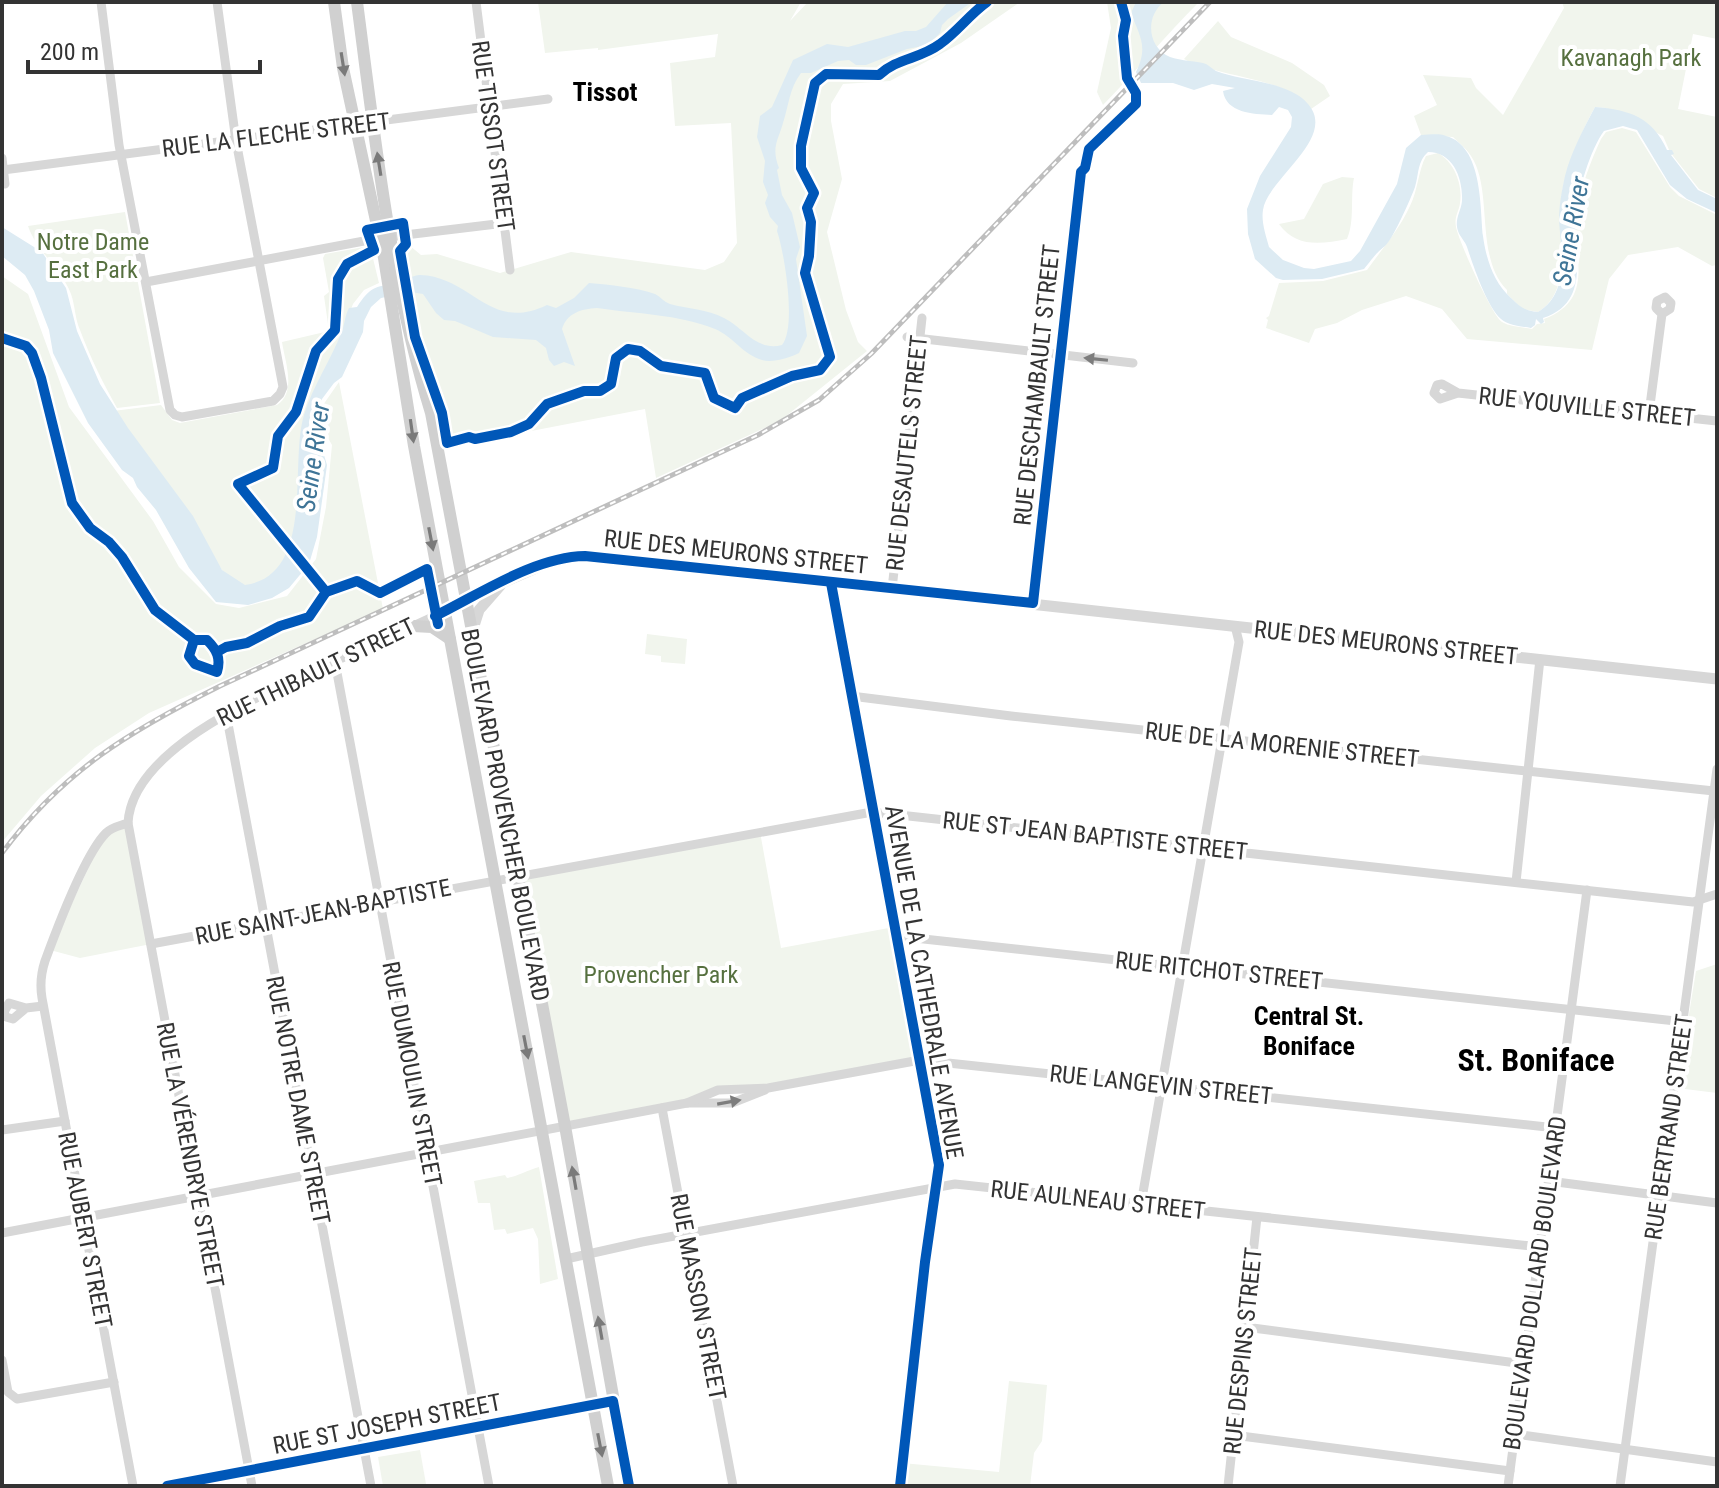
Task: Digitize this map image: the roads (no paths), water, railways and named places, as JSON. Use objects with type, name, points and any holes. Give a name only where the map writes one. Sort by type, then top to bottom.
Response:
[{"type":"main road","name":"BOULEVARD PROVENCHER BOULEVARD","points":[[334,2],[354,125],[389,258],[400,320],[403,367],[416,457],[608,1486]]},
{"type":"main road","name":"BOULEVARD PROVENCHER BOULEVARD","points":[[357,2],[385,238]]},
{"type":"main road","name":"BOULEVARD PROVENCHER BOULEVARD","points":[[400,320],[431,413],[629,1486]]},
{"type":"main road","points":[[403,367],[416,364]]},
{"type":"main road","name":"RUE DES MEURONS STREET","points":[[445,611],[465,599]]},
{"type":"main road","points":[[413,626],[436,628],[450,640]]},
{"type":"street","points":[[101,2],[122,154],[169,406],[175,415],[182,417],[263,404],[277,399],[283,382],[236,141],[217,2]]},
{"type":"street","name":"RUE TISSOT STREET","points":[[476,2],[510,270]]},
{"type":"street","name":"RUE LA FLECHE STREET","points":[[3,170],[548,99]]},
{"type":"street","points":[[2,158],[5,184]]},
{"type":"street","name":"RUE DESCHAMBAULT STREET","points":[[1033,603],[1081,172]]},
{"type":"street","points":[[146,282],[385,238],[505,223]]},
{"type":"street","points":[[1649,413],[1662,314]]},
{"type":"street","name":"RUE DESAUTELS STREET","points":[[892,589],[922,318]]},
{"type":"street","points":[[907,337],[1133,363]]},
{"type":"street","name":"RUE YOUVILLE STREET","points":[[1458,393],[1717,421]]},
{"type":"street","name":"RUE DES MEURONS STREET","points":[[465,599],[563,558],[592,556],[1717,679]]},
{"type":"street","points":[[472,636],[479,610],[506,580]]},
{"type":"street","name":"AVENUE DE LA CATHEDRALE AVENUE","points":[[831,583],[939,1165],[900,1486]]},
{"type":"street","name":"RUE THIBAULT STREET","points":[[128,823],[137,792],[163,760],[195,732],[226,713],[445,611]]},
{"type":"street","points":[[1141,1204],[1239,642],[1235,626]]},
{"type":"street","points":[[1516,882],[1540,659]]},
{"type":"street","name":"RUE DUMOULIN STREET","points":[[335,662],[489,1486]]},
{"type":"street","name":"RUE DE LA MORENIE STREET","points":[[851,696],[1714,791]]},
{"type":"street","name":"RUE NOTRE DAME STREET","points":[[226,713],[371,1486]]},
{"type":"street","name":"RUE BERTRAND STREET","points":[[1620,1486],[1717,769]]},
{"type":"street","name":"RUE ST JEAN BAPTISTE STREET","points":[[495,879],[872,812],[1693,902],[1700,900]]},
{"type":"street","name":"RUE LA VÉRENDRYE STREET","points":[[128,823],[252,1486]]},
{"type":"street","name":"RUE AUBERT STREET","points":[[128,823],[107,832],[92,855],[42,973],[43,1006],[133,1486]]},
{"type":"street","name":"RUE SAINT-JEAN-BAPTISTE","points":[[151,944],[495,879]]},
{"type":"street","name":"BOULEVARD DOLLARD BOULEVARD","points":[[1508,1486],[1587,890]]},
{"type":"street","points":[[1700,900],[1717,894]]},
{"type":"street","name":"RUE RITCHOT STREET","points":[[896,936],[1685,1022]]},
{"type":"street","points":[[26,1008],[43,1006]]},
{"type":"street","name":"RUE LANGEVIN STREET","points":[[687,1103],[718,1090],[768,1088],[920,1060],[1556,1128]]},
{"type":"street","name":"RUE LANGEVIN STREET","points":[[2,1233],[687,1103],[732,1103],[768,1088]]},
{"type":"street","name":"RUE MASSON STREET","points":[[662,1108],[733,1486]]},
{"type":"street","points":[[2,1129],[17,1130],[65,1121]]},
{"type":"street","points":[[1549,1181],[1717,1203]]},
{"type":"street","name":"RUE AULNEAU STREET","points":[[566,1259],[955,1184],[1540,1247]]},
{"type":"street","name":"RUE DESPINS STREET","points":[[1228,1486],[1257,1217]]},
{"type":"street","points":[[1245,1327],[1524,1364]]},
{"type":"street","points":[[2,1360],[8,1392],[17,1399],[114,1382]]},
{"type":"street","name":"RUE ST JOSEPH STREET","points":[[167,1486],[613,1401]]},
{"type":"street","points":[[1515,1434],[1717,1462]]},
{"type":"street","points":[[1233,1435],[1510,1471]]},
{"type":"water","name":"Seine River","points":[[948,2],[972,2],[948,19],[928,45],[907,49],[866,65],[856,65],[849,60],[838,61],[811,73],[801,73],[794,85],[775,149],[782,195],[792,213],[800,247],[796,259],[807,336],[799,353],[780,360],[762,360],[749,354],[722,332],[701,324],[672,317],[597,308],[580,311],[567,319],[562,329],[575,366],[564,362],[554,366],[546,348],[536,340],[493,337],[455,321],[444,320],[423,294],[411,292],[381,298],[371,307],[364,321],[363,332],[342,377],[322,399],[318,435],[327,465],[317,537],[309,564],[289,588],[272,598],[248,605],[216,602],[189,568],[156,510],[88,423],[53,353],[49,330],[34,291],[25,275],[2,256],[2,227],[42,252],[66,288],[77,331],[100,384],[128,428],[193,516],[222,570],[245,585],[267,577],[282,561],[291,540],[296,515],[304,415],[338,342],[349,308],[357,307],[373,289],[420,275],[454,284],[495,308],[527,312],[547,305],[556,308],[574,298],[589,283],[622,287],[655,294],[670,304],[718,315],[758,342],[782,345],[789,322],[788,289],[778,226],[770,217],[765,203],[768,195],[763,182],[765,161],[757,137],[760,116],[772,107],[793,60],[827,44],[848,47],[905,31],[916,31],[926,27]]},
{"type":"water","name":"Seine River","points":[[1136,2],[1164,2],[1154,15],[1151,31],[1157,46],[1170,57],[1203,63],[1216,71],[1277,86],[1300,96],[1308,104],[1315,117],[1314,131],[1308,144],[1267,198],[1263,210],[1269,247],[1283,260],[1304,268],[1314,269],[1351,261],[1360,251],[1397,184],[1406,148],[1421,135],[1443,135],[1458,142],[1473,165],[1480,195],[1484,245],[1495,278],[1517,304],[1526,310],[1538,312],[1548,304],[1559,283],[1562,258],[1559,215],[1564,181],[1574,149],[1595,107],[1629,113],[1647,123],[1667,150],[1672,150],[1674,154],[1671,155],[1698,190],[1717,199],[1717,213],[1687,199],[1670,185],[1637,130],[1623,126],[1604,131],[1590,159],[1579,195],[1574,288],[1558,311],[1543,318],[1541,324],[1536,319],[1531,328],[1515,325],[1501,319],[1491,305],[1458,231],[1462,192],[1455,168],[1444,156],[1428,152],[1420,164],[1415,187],[1392,235],[1364,269],[1322,279],[1276,278],[1255,259],[1248,234],[1247,209],[1260,176],[1291,127],[1292,117],[1288,110],[1279,107],[1272,115],[1235,108],[1229,104],[1223,91],[1235,88],[1212,84],[1194,90],[1173,83],[1141,83],[1136,72],[1142,55],[1141,41],[1131,13]]},
{"type":"railway","points":[[2,853],[25,824],[74,776],[100,755],[157,719],[220,686],[758,435],[819,400],[871,354],[1210,2]]},
{"type":"district","name":"Tissot","points":[[605,92]]},
{"type":"district","name":"Central St. Boniface","points":[[1309,1031]]},
{"type":"district","name":"St. Boniface","points":[[1536,1060]]},
{"type":"park label","name":"Kavanagh Park","points":[[1631,58]]},
{"type":"park label","name":"Notre Dame East Park","points":[[93,256]]},
{"type":"park label","name":"Provencher Park","points":[[661,975]]}]
